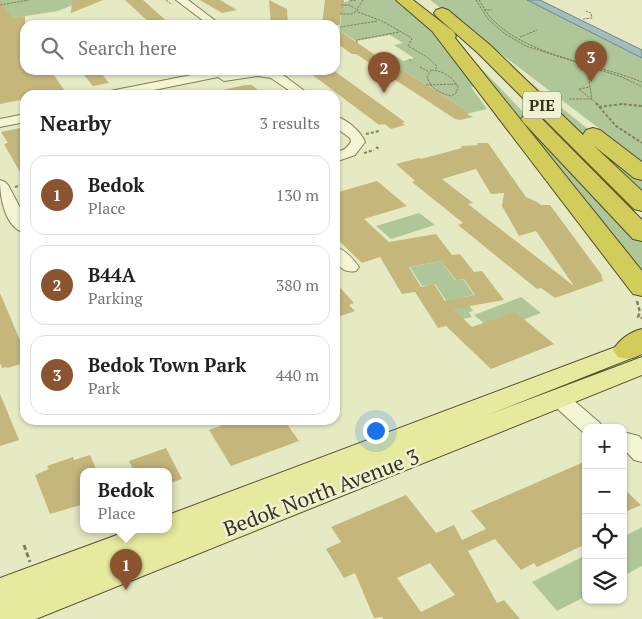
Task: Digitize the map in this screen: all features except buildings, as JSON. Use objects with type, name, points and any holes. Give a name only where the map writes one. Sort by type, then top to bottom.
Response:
[{"type":"highway","name":"PIE","points":[[404,0],[435,24],[474,61],[642,234]]},
{"type":"highway","name":"PIE","points":[[424,0],[484,49],[642,204]]},
{"type":"highway","points":[[435,24],[642,288]]},
{"type":"highway","points":[[484,49],[494,53],[642,173]]},
{"type":"main road","name":"Bedok North Avenue 3","points":[[0,618],[558,398],[638,343]]},
{"type":"main road","name":"Bedok North Avenue 3","points":[[172,526],[638,343]]},
{"type":"main road","name":"Bedok North Avenue 3","points":[[0,593],[155,533]]},
{"type":"street","points":[[171,0],[199,20]]},
{"type":"street","points":[[181,0],[209,20]]},
{"type":"street","points":[[135,90],[210,75]]},
{"type":"street","points":[[162,90],[233,75]]},
{"type":"street","points":[[276,75],[297,90]]},
{"type":"street","points":[[0,117],[20,113]]},
{"type":"street","points":[[0,123],[20,119]]},
{"type":"street","points":[[340,124],[356,136],[358,142],[350,152],[340,156]]},
{"type":"street","points":[[0,185],[20,223]]},
{"type":"street","points":[[340,257],[350,267]]},
{"type":"street","points":[[558,398],[587,424]]},
{"type":"path","points":[[0,5],[29,0]]},
{"type":"path","points":[[350,1],[356,0]]},
{"type":"path","points":[[340,14],[351,14],[357,10],[363,0]]},
{"type":"path","points":[[476,0],[481,12],[504,34],[543,52],[588,65],[642,87]]},
{"type":"path","points":[[480,0],[484,10],[501,29],[546,51],[642,82]]},
{"type":"path","points":[[341,5],[349,5],[396,28],[399,32],[411,38],[407,44],[409,47],[421,52],[435,62],[437,66],[435,70]]},
{"type":"path","points":[[484,10],[492,10]]},
{"type":"path","points":[[583,19],[592,18],[591,13],[586,11]]},
{"type":"path","points":[[340,28],[379,20]]},
{"type":"path","points":[[516,39],[537,30]]},
{"type":"path","points":[[356,42],[358,42],[356,40],[399,32]]},
{"type":"path","points":[[588,65],[592,99]]},
{"type":"path","points":[[420,67],[429,72],[435,70],[450,77],[457,84],[458,90],[452,96],[438,92],[428,85],[427,77],[429,72]]},
{"type":"path","points":[[428,85],[457,84]]},
{"type":"path","points":[[590,88],[579,89],[592,99],[616,126],[642,143]]},
{"type":"path","points":[[569,99],[592,99]]},
{"type":"path","points":[[599,107],[622,104],[642,106]]},
{"type":"path","points":[[368,134],[379,131]]},
{"type":"path","points":[[638,343],[642,318]]},
{"type":"path","points":[[24,545],[30,562]]},
{"type":"green space","points":[[0,0],[85,0],[58,11],[6,19],[6,10],[0,9]]},
{"type":"green space","points":[[348,0],[402,0],[434,24],[482,85],[471,87],[487,109],[470,113],[383,57],[394,55],[403,61],[414,58],[394,45],[403,43],[390,35],[356,41],[340,31],[341,3]]},
{"type":"green space","points":[[430,0],[527,0],[642,58],[642,161]]},
{"type":"green space","points":[[436,25],[474,61],[642,235],[642,287]]},
{"type":"green space","points":[[494,53],[642,173],[642,204]]},
{"type":"green space","points":[[419,213],[435,225],[391,239],[376,226]]},
{"type":"green space","points":[[441,261],[455,280],[463,279],[474,295],[464,297],[473,311],[469,312],[472,317],[459,320],[435,284],[422,286],[410,267]]},
{"type":"green space","points":[[521,297],[541,313],[493,331],[474,315]]},
{"type":"green space","points":[[642,527],[642,566],[627,574],[627,559],[627,535]]},
{"type":"green space","points":[[582,557],[582,598],[557,611],[532,582]]},
{"type":"shaded area","points":[[527,0],[540,0],[642,50],[642,58]]},
{"type":"place","name":"Bedok Town Park","points":[[591,82]]},
{"type":"place","name":"B44A","points":[[384,93]]},
{"type":"place","name":"Bedok","points":[[126,590]]}]
